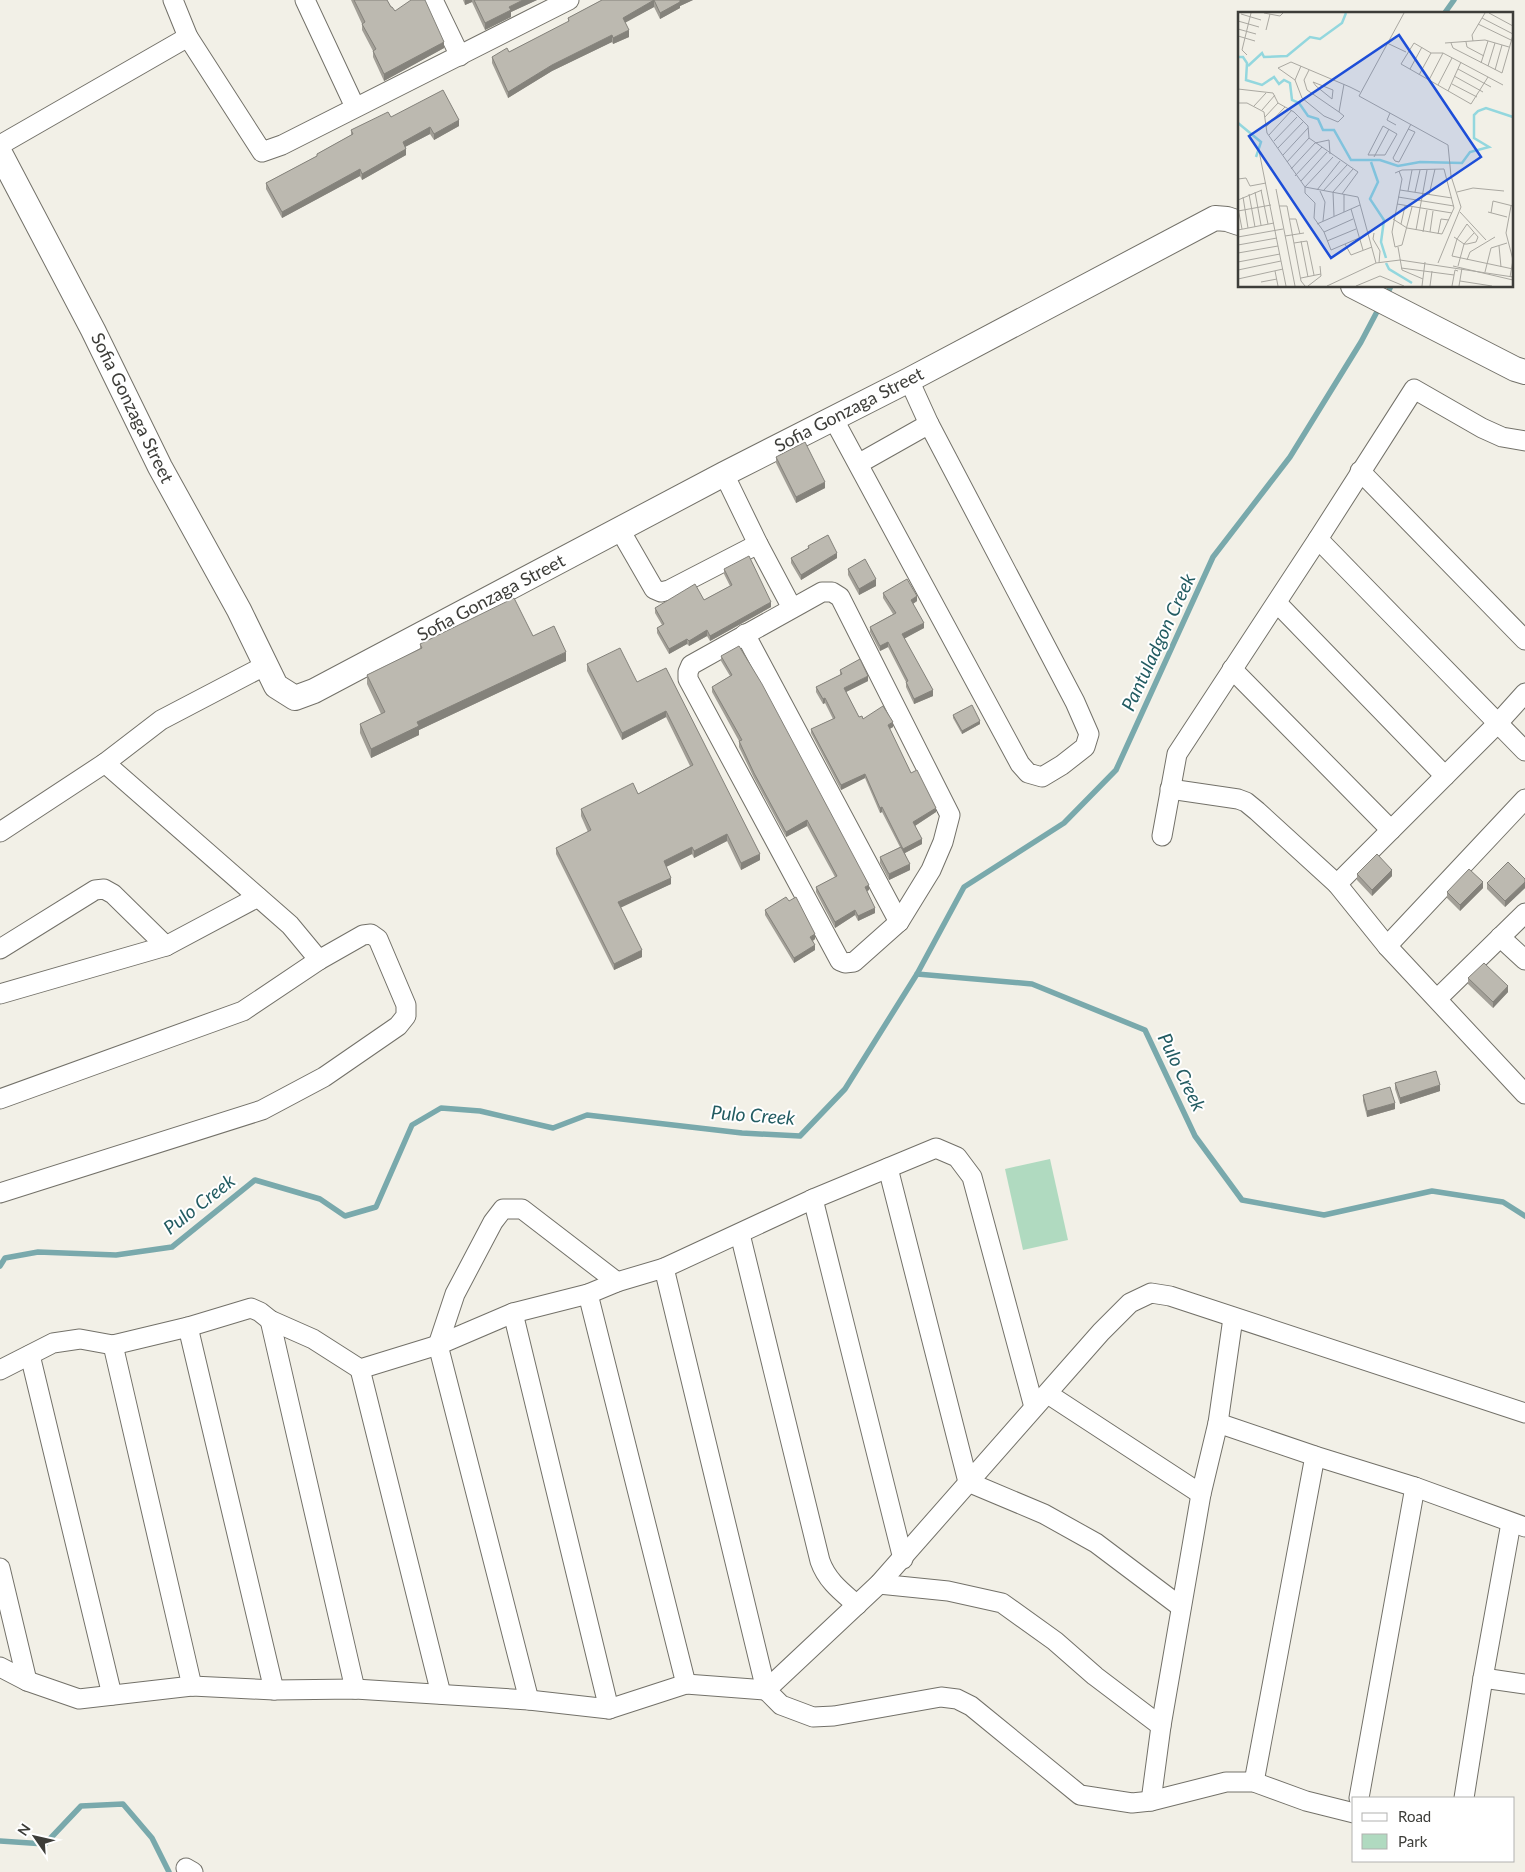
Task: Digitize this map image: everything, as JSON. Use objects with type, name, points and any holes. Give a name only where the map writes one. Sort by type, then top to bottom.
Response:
[{"type":"street","points":[[173,0],[188,37],[262,152],[282,145],[566,1]]},
{"type":"street","points":[[305,0],[355,107]]},
{"type":"street","points":[[433,0],[460,56]]},
{"type":"street","points":[[0,145],[188,37]]},
{"type":"street","name":"Sofia Gonzaga Street","points":[[0,153],[94,330],[160,467],[239,610],[276,686],[295,698],[314,690],[724,474],[909,380],[1215,218],[1227,219],[1238,224]]},
{"type":"street","points":[[1357,288],[1515,369],[1525,372]]},
{"type":"street","points":[[833,418],[1020,764],[1028,773],[1042,777],[1086,747],[1090,734],[929,424],[909,380]]},
{"type":"street","points":[[1162,836],[1177,754],[1277,603],[1414,389],[1482,428],[1502,437],[1525,441]]},
{"type":"street","points":[[858,464],[929,424]]},
{"type":"street","points":[[1360,471],[1525,640]]},
{"type":"street","points":[[724,474],[792,608]]},
{"type":"street","points":[[620,530],[654,588],[661,592],[669,590],[758,544]]},
{"type":"street","points":[[1318,539],[1525,751]]},
{"type":"street","points":[[822,592],[832,592],[840,597],[950,815],[943,842],[931,870],[899,922],[854,962],[846,963],[840,961],[688,679],[691,665],[792,608],[822,592]]},
{"type":"street","points":[[1277,603],[1445,776]]},
{"type":"street","points":[[745,634],[899,922]]},
{"type":"street","points":[[0,832],[105,763],[161,720],[266,665]]},
{"type":"street","points":[[1232,669],[1391,830]]},
{"type":"street","points":[[1337,884],[1498,723],[1525,693]]},
{"type":"street","points":[[105,763],[290,925],[319,960]]},
{"type":"street","points":[[1170,789],[1238,799],[1246,802],[1337,884],[1388,946],[1525,1094]]},
{"type":"street","points":[[1388,946],[1525,799]]},
{"type":"street","points":[[0,949],[95,890],[104,889],[113,894],[166,946]]},
{"type":"street","points":[[0,994],[166,946],[258,897]]},
{"type":"street","points":[[1438,998],[1525,912]]},
{"type":"street","points":[[0,1099],[243,1012],[319,960],[363,935],[371,934],[378,939],[406,1006],[406,1016],[398,1026],[324,1077],[262,1110],[0,1193]]},
{"type":"street","points":[[1500,937],[1525,960]]},
{"type":"street","points":[[360,1369],[438,1345],[512,1313],[588,1294],[617,1282],[664,1268],[813,1200],[936,1148],[957,1157],[972,1177],[1034,1407]]},
{"type":"street","points":[[888,1168],[968,1482]]},
{"type":"street","points":[[813,1200],[902,1559]]},
{"type":"street","points":[[529,1700],[438,1345],[454,1294],[492,1222],[503,1209],[522,1209],[617,1282]]},
{"type":"street","points":[[740,1234],[820,1561],[824,1573],[831,1582],[857,1605]]},
{"type":"street","points":[[664,1268],[766,1690],[781,1705],[813,1717],[834,1716],[941,1697],[957,1700],[971,1706],[1080,1795],[1132,1803],[1151,1801],[1226,1782],[1254,1782],[1306,1802],[1352,1813]]},
{"type":"street","points":[[0,1667],[27,1681],[79,1699],[192,1686],[274,1690],[355,1689],[529,1700],[609,1709],[686,1684],[766,1690],[880,1584],[1101,1332],[1130,1303],[1151,1293],[1170,1296],[1525,1413]]},
{"type":"street","points":[[588,1294],[686,1684]]},
{"type":"street","points":[[0,1370],[53,1343],[80,1339],[113,1345],[188,1327],[251,1308],[270,1320],[313,1339],[360,1369],[441,1694]]},
{"type":"street","points":[[512,1313],[609,1709]]},
{"type":"street","points":[[1151,1801],[1161,1726],[1181,1607],[1201,1494],[1218,1423],[1233,1318]]},
{"type":"street","points":[[270,1320],[355,1689]]},
{"type":"street","points":[[188,1327],[274,1690]]},
{"type":"street","points":[[113,1345],[192,1686]]},
{"type":"street","points":[[30,1355],[112,1695]]},
{"type":"street","points":[[1048,1394],[1201,1494]]},
{"type":"street","points":[[1218,1423],[1415,1487],[1518,1525],[1482,1678],[1464,1797]]},
{"type":"street","points":[[1254,1782],[1315,1456]]},
{"type":"street","points":[[968,1482],[1044,1514],[1096,1543],[1181,1607]]},
{"type":"street","points":[[1359,1797],[1415,1487]]},
{"type":"street","points":[[0,1568],[27,1681]]},
{"type":"street","points":[[880,1584],[948,1591],[1002,1603],[1055,1641],[1095,1676],[1161,1726]]},
{"type":"street","points":[[1482,1678],[1525,1684]]},
{"type":"green space","points":[[1050,1159],[1068,1240],[1023,1250],[1005,1169]]},
{"type":"building","points":[[354,0],[387,0],[395,11],[411,0],[425,0],[444,42],[384,74],[373,51],[376,49],[362,24],[365,22]]},
{"type":"building","points":[[474,0],[523,0],[509,7],[511,10],[485,23]]},
{"type":"building","points":[[602,0],[654,0],[623,18],[629,30],[613,38],[612,35],[552,65],[508,92],[492,57],[507,48],[509,52],[569,21],[568,18]]},
{"type":"building","points":[[654,0],[680,0],[680,2],[660,13]]},
{"type":"building","points":[[443,90],[459,120],[434,134],[430,127],[403,142],[406,149],[362,174],[360,169],[282,212],[266,183],[317,156],[317,154],[353,134],[351,130],[388,112],[391,117]]},
{"type":"building","points":[[805,442],[825,482],[796,497],[776,457]]},
{"type":"building","points":[[828,535],[837,553],[801,575],[791,558]]},
{"type":"building","points":[[749,556],[771,602],[710,636],[707,630],[689,641],[687,639],[669,649],[657,628],[664,624],[655,608],[695,584],[704,600],[732,585],[724,569]]},
{"type":"building","points":[[865,559],[876,579],[859,589],[848,569]]},
{"type":"building","points":[[907,579],[917,596],[911,600],[924,623],[902,634],[933,690],[914,699],[906,682],[908,681],[888,642],[880,646],[870,627],[896,613],[883,593]]},
{"type":"building","points":[[514,598],[533,636],[554,626],[566,652],[417,722],[419,726],[371,749],[360,724],[385,712],[367,675],[422,648],[420,644]]},
{"type":"building","points":[[739,646],[762,684],[869,885],[865,887],[875,908],[858,916],[855,910],[835,922],[816,887],[837,876],[807,820],[786,832],[754,773],[739,741],[742,740],[712,687],[732,675],[721,656]]},
{"type":"building","points":[[620,648],[637,682],[666,668],[760,854],[741,863],[727,834],[694,851],[692,847],[664,861],[671,878],[618,902],[642,950],[614,964],[556,848],[591,830],[581,809],[633,783],[638,794],[693,765],[666,711],[622,733],[587,664]]},
{"type":"building","points":[[860,659],[868,676],[844,688],[859,717],[862,716],[863,719],[883,706],[893,722],[888,725],[911,773],[917,770],[936,808],[913,822],[922,839],[903,849],[882,807],[880,808],[865,774],[841,785],[811,729],[835,718],[825,698],[823,699],[816,687],[842,674],[840,670]]},
{"type":"building","points":[[972,705],[980,721],[962,731],[953,715]]},
{"type":"building","points":[[901,847],[910,864],[889,874],[880,857]]},
{"type":"building","points":[[1377,854],[1392,870],[1372,890],[1357,874]]},
{"type":"building","points":[[1508,862],[1525,879],[1525,882],[1505,901],[1487,883]]},
{"type":"building","points":[[1469,869],[1483,882],[1460,905],[1447,892]]},
{"type":"building","points":[[786,897],[789,901],[796,897],[815,934],[810,937],[815,945],[794,958],[765,910]]},
{"type":"building","points":[[1484,963],[1508,986],[1493,1002],[1468,978]]},
{"type":"building","points":[[1436,1071],[1440,1085],[1400,1098],[1395,1083]]},
{"type":"building","points":[[1390,1087],[1395,1103],[1367,1111],[1363,1095]]},
{"type":"waterway","name":"Pantuladgon Creek","points":[[1445,12],[1454,0]]},
{"type":"waterway","name":"Pantuladgon Creek","points":[[1386,296],[1390,288]]},
{"type":"waterway","name":"Pulo Creek","points":[[0,1266],[5,1258],[38,1252],[116,1255],[172,1247],[255,1180],[320,1199],[345,1216],[376,1207],[412,1125],[441,1108],[480,1111],[553,1128],[587,1115],[742,1133],[800,1136],[845,1089],[917,974],[964,887],[1064,823],[1116,770],[1213,557],[1290,457],[1361,342],[1380,306]]},
{"type":"waterway","name":"Pulo Creek","points":[[917,974],[1032,984],[1145,1030],[1195,1136],[1242,1200],[1324,1215],[1432,1191],[1503,1202],[1525,1216]]},
{"type":"waterway","points":[[0,1841],[45,1844],[81,1806],[123,1804],[152,1838],[169,1872]]}]
